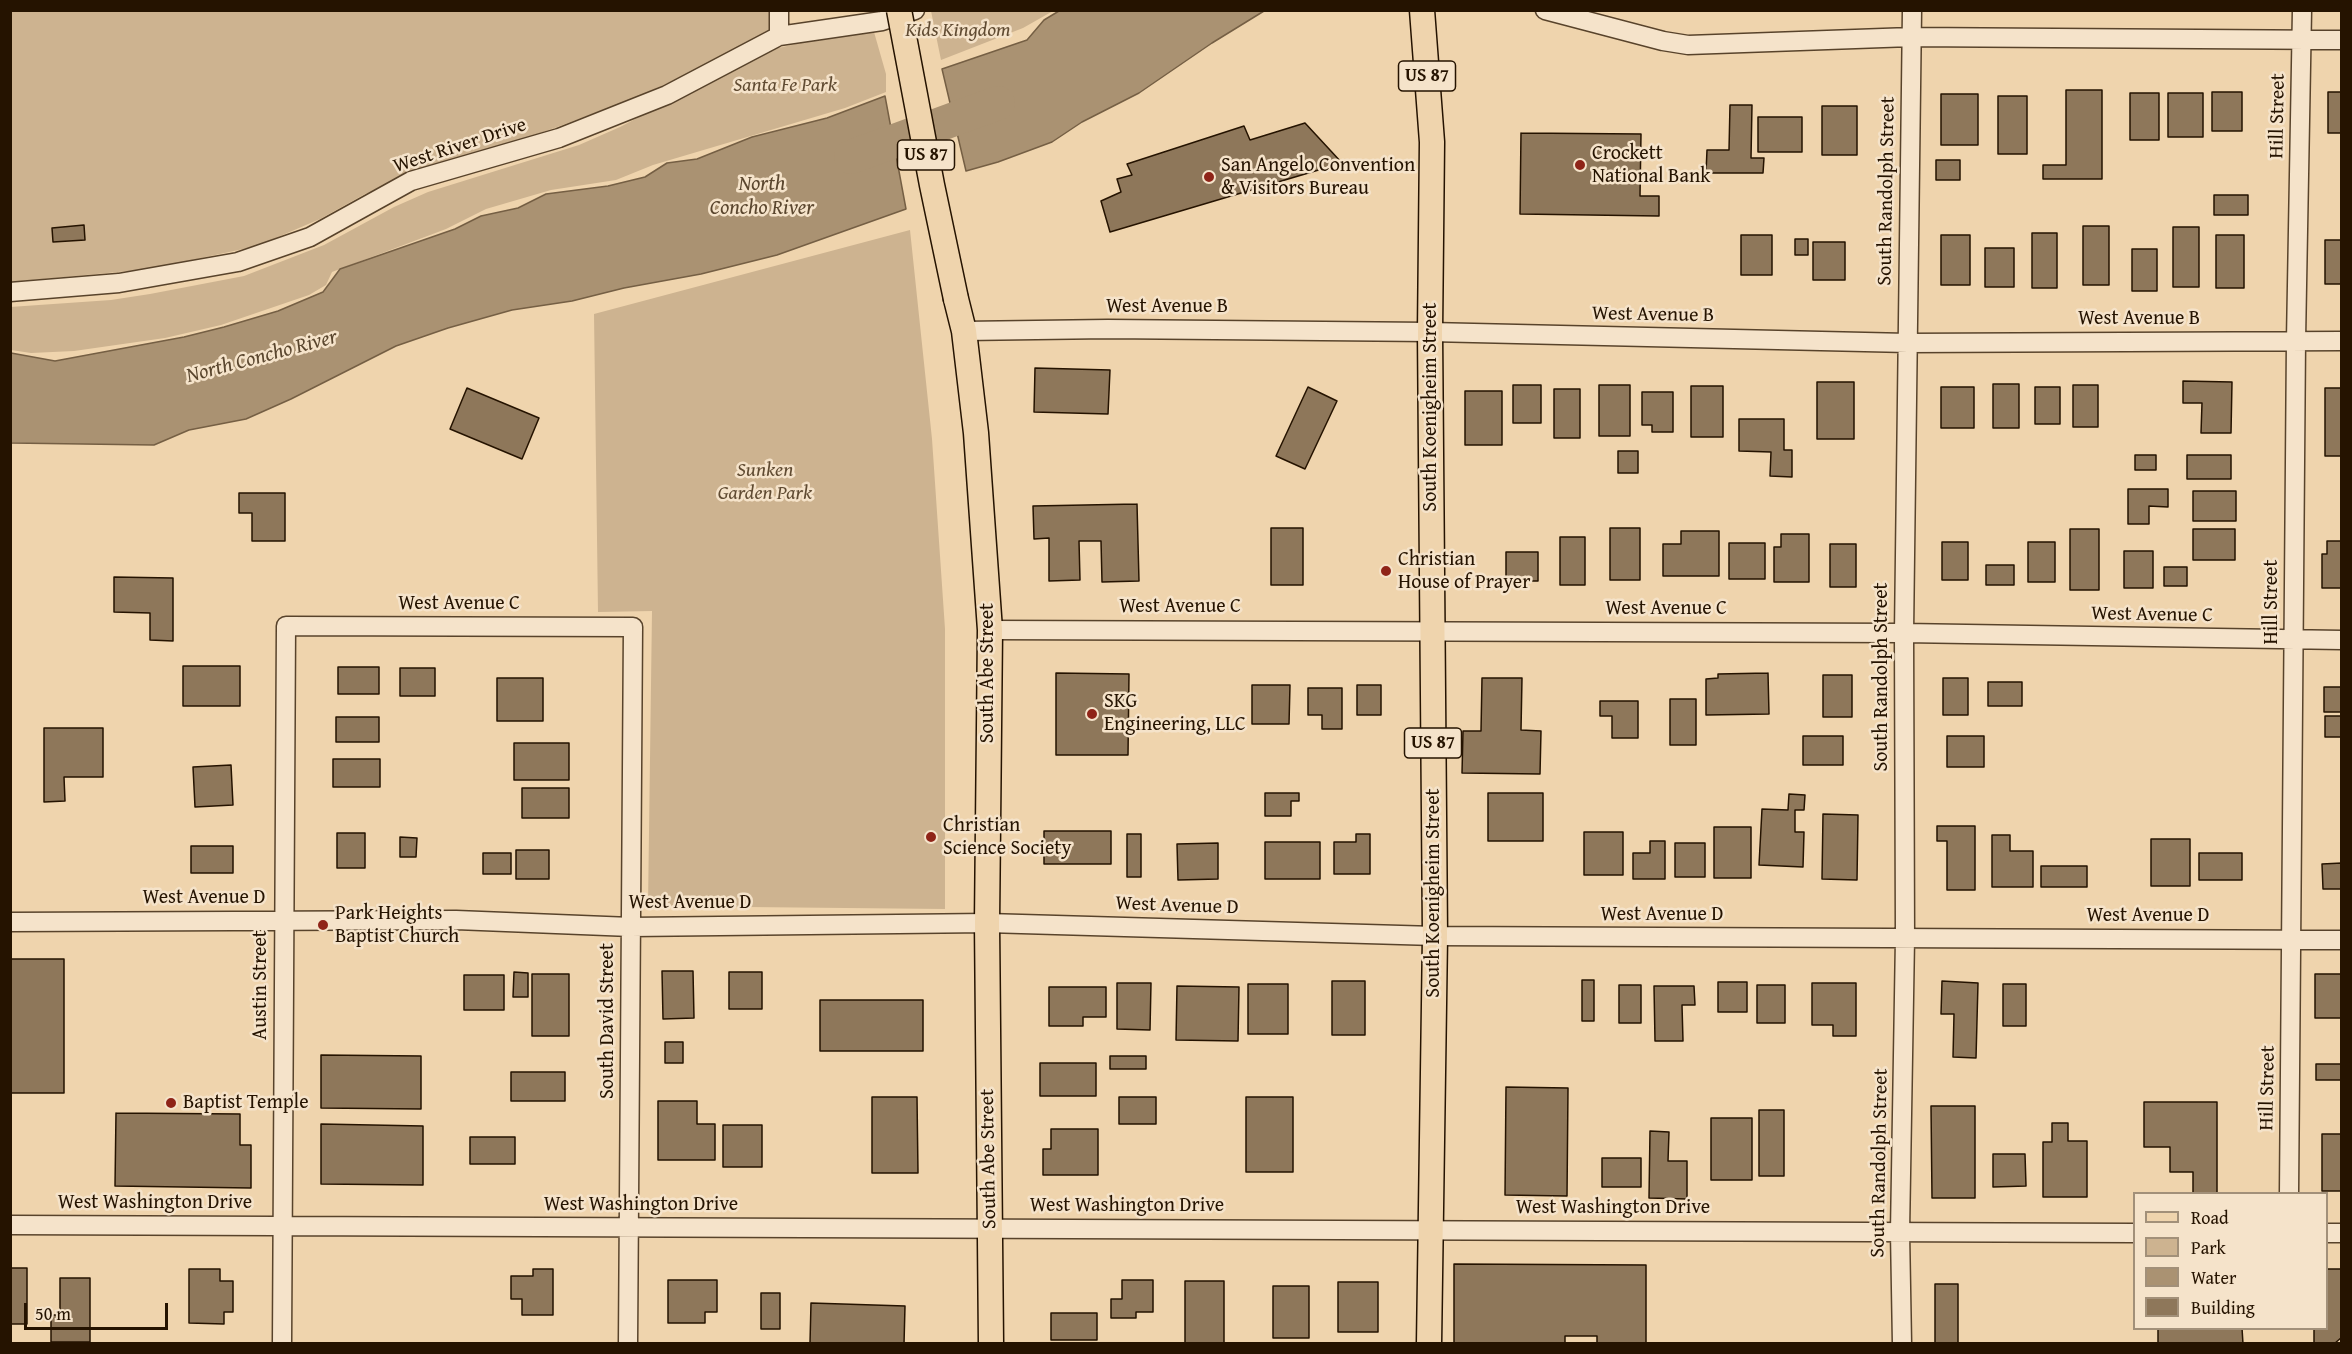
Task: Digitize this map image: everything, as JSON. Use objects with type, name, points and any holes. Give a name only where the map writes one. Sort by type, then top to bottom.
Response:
[{"type":"main road","name":"South Abe Street","points":[[898,10],[932,185],[964,331],[976,432],[990,630],[987,922],[991,1344]]},
{"type":"main road","name":"South Koenigheim Street","points":[[1422,10],[1432,142],[1430,332],[1435,936],[1429,1344]]},
{"type":"street","points":[[779,10],[779,36]]},
{"type":"street","name":"West River Drive","points":[[10,292],[119,283],[238,262],[310,237],[411,181],[559,138],[667,95],[779,36],[882,21],[915,10]]},
{"type":"street","points":[[1545,10],[1663,41],[1688,45],[1911,37],[2342,40]]},
{"type":"street","name":"South Randolph Street","points":[[1902,1344],[1900,1232],[1905,938],[1904,633],[1912,10]]},
{"type":"street","name":"Hill Street","points":[[2289,1192],[2296,340],[2302,10]]},
{"type":"street","name":"West Avenue B","points":[[964,331],[1108,329],[1430,332],[1908,343],[2342,341]]},
{"type":"street","name":"West Avenue C","points":[[286,626],[633,627]]},
{"type":"street","name":"Austin Street","points":[[282,1344],[286,626]]},
{"type":"street","name":"South David Street","points":[[628,1344],[633,627]]},
{"type":"street","name":"West Avenue C","points":[[990,630],[1904,633],[2342,640]]},
{"type":"street","name":"West Avenue D","points":[[10,922],[456,920],[631,927],[987,922],[1435,936],[2342,940]]},
{"type":"street","name":"West Washington Drive","points":[[10,1225],[2133,1233]]},
{"type":"green space","name":"Kids Kingdom","points":[[931,10],[1053,11],[1023,28],[941,60]]},
{"type":"green space","points":[[11,11],[770,11],[770,31],[740,50],[637,97],[365,194],[320,219],[257,246],[150,269],[11,282]]},
{"type":"green space","name":"Santa Fe Park","points":[[874,32],[886,74],[886,92],[845,108],[653,165],[616,180],[551,190],[486,209],[446,229],[332,272],[326,285],[309,295],[221,325],[165,338],[74,351],[31,353],[11,350],[10,307],[111,300],[244,276],[324,245],[394,207],[428,192],[579,145],[620,127],[765,51],[827,37]]},
{"type":"green space","name":"Sunken Garden Park","points":[[910,230],[932,439],[945,629],[945,909],[648,906],[652,611],[598,612],[594,314]]},
{"type":"water","points":[[1059,11],[1264,11],[1139,93],[1082,122],[1052,142],[966,171],[942,69],[1027,40],[1044,20]]},
{"type":"water","name":"North Concho River","points":[[885,96],[906,209],[777,255],[701,274],[624,288],[572,301],[512,310],[448,328],[396,346],[246,419],[189,430],[154,445],[11,443],[11,353],[55,361],[184,337],[224,327],[278,311],[323,292],[340,269],[455,229],[481,216],[518,208],[546,194],[608,186],[645,177],[667,163],[697,159],[752,137],[827,118]]},
{"type":"building","points":[[2066,90],[2102,90],[2102,179],[2043,179],[2043,165],[2066,165]]},
{"type":"building","points":[[2212,92],[2242,92],[2242,131],[2212,131]]},
{"type":"building","points":[[2328,92],[2342,92],[2342,133],[2328,133]]},
{"type":"building","points":[[2130,93],[2159,93],[2159,140],[2130,140]]},
{"type":"building","points":[[2168,93],[2203,93],[2203,137],[2168,137]]},
{"type":"building","points":[[1941,94],[1978,94],[1978,145],[1941,145]]},
{"type":"building","points":[[1998,96],[2027,96],[2027,154],[1998,154]]},
{"type":"building","points":[[1730,105],[1752,105],[1751,158],[1764,158],[1763,173],[1706,173],[1707,150],[1729,150]]},
{"type":"building","points":[[1822,106],[1857,106],[1857,155],[1822,155]]},
{"type":"building","points":[[1758,117],[1802,117],[1802,152],[1758,152]]},
{"type":"building","name":"San Angelo Convention & Visitors Bureau","points":[[1305,123],[1342,163],[1110,232],[1101,201],[1121,192],[1117,179],[1132,175],[1127,164],[1244,126],[1250,140]]},
{"type":"building","name":"Crockett National Bank","points":[[1521,133],[1641,134],[1640,196],[1659,196],[1659,216],[1520,214]]},
{"type":"building","points":[[1936,160],[1960,160],[1960,180],[1936,180]]},
{"type":"building","points":[[2214,195],[2248,195],[2248,215],[2214,215]]},
{"type":"building","points":[[84,225],[85,240],[53,242],[52,228]]},
{"type":"building","points":[[2083,226],[2109,226],[2109,285],[2083,285]]},
{"type":"building","points":[[2173,227],[2199,227],[2199,287],[2173,287]]},
{"type":"building","points":[[2032,233],[2057,233],[2057,288],[2032,288]]},
{"type":"building","points":[[1741,235],[1772,235],[1772,275],[1741,275]]},
{"type":"building","points":[[1941,235],[1970,235],[1970,285],[1941,285]]},
{"type":"building","points":[[2216,235],[2244,235],[2244,288],[2216,288]]},
{"type":"building","points":[[1795,239],[1808,239],[1808,255],[1795,255]]},
{"type":"building","points":[[2325,240],[2342,240],[2342,284],[2325,284]]},
{"type":"building","points":[[1813,242],[1845,242],[1845,280],[1813,280]]},
{"type":"building","points":[[1985,248],[2014,248],[2014,287],[1985,287]]},
{"type":"building","points":[[2132,249],[2157,249],[2157,291],[2132,291]]},
{"type":"building","points":[[1035,368],[1110,370],[1108,414],[1034,412]]},
{"type":"building","points":[[2183,381],[2232,382],[2231,433],[2201,433],[2202,403],[2183,403]]},
{"type":"building","points":[[1817,382],[1854,382],[1854,439],[1817,439]]},
{"type":"building","points":[[1993,384],[2019,384],[2019,428],[1993,428]]},
{"type":"building","points":[[1513,385],[1541,385],[1541,423],[1513,423]]},
{"type":"building","points":[[1599,385],[1630,385],[1630,436],[1599,436]]},
{"type":"building","points":[[2073,385],[2098,385],[2098,427],[2073,427]]},
{"type":"building","points":[[1691,386],[1723,386],[1723,437],[1691,437]]},
{"type":"building","points":[[1308,387],[1337,401],[1305,469],[1276,456]]},
{"type":"building","points":[[1941,387],[1974,387],[1974,428],[1941,428]]},
{"type":"building","points":[[2035,387],[2060,387],[2060,424],[2035,424]]},
{"type":"building","points":[[467,388],[539,418],[522,459],[450,429]]},
{"type":"building","points":[[2325,388],[2342,388],[2342,456],[2325,456]]},
{"type":"building","points":[[1554,389],[1580,389],[1580,438],[1554,438]]},
{"type":"building","points":[[1465,391],[1502,391],[1502,445],[1465,445]]},
{"type":"building","points":[[1642,392],[1673,392],[1673,432],[1652,432],[1652,425],[1642,425]]},
{"type":"building","points":[[1739,419],[1784,419],[1784,450],[1792,450],[1792,477],[1770,476],[1771,452],[1739,451]]},
{"type":"building","points":[[1618,451],[1638,451],[1638,473],[1618,473]]},
{"type":"building","points":[[2135,455],[2156,455],[2156,470],[2135,470]]},
{"type":"building","points":[[2187,455],[2231,455],[2231,479],[2187,479]]},
{"type":"building","points":[[2128,489],[2168,489],[2168,507],[2149,506],[2149,524],[2128,524]]},
{"type":"building","points":[[2193,491],[2236,491],[2236,521],[2193,521]]},
{"type":"building","points":[[239,493],[285,493],[285,541],[252,541],[252,513],[239,513]]},
{"type":"building","points":[[1137,504],[1139,581],[1102,582],[1101,541],[1079,541],[1080,580],[1049,581],[1049,538],[1034,539],[1033,506]]},
{"type":"building","points":[[1271,528],[1303,528],[1303,585],[1271,585]]},
{"type":"building","points":[[1610,528],[1640,528],[1640,580],[1610,580]]},
{"type":"building","points":[[2070,529],[2099,529],[2099,590],[2070,590]]},
{"type":"building","points":[[2193,529],[2235,529],[2235,560],[2193,560]]},
{"type":"building","points":[[1681,531],[1719,531],[1719,576],[1663,576],[1663,544],[1681,544]]},
{"type":"building","points":[[1781,534],[1809,534],[1809,582],[1774,582],[1774,547],[1781,547]]},
{"type":"building","points":[[1560,537],[1585,537],[1585,585],[1560,585]]},
{"type":"building","points":[[2327,541],[2342,541],[2342,588],[2322,588],[2322,554],[2327,554]]},
{"type":"building","points":[[1942,542],[1968,542],[1968,580],[1942,580]]},
{"type":"building","points":[[2028,542],[2055,542],[2055,582],[2028,582]]},
{"type":"building","points":[[1729,543],[1765,543],[1765,579],[1729,579]]},
{"type":"building","points":[[1830,544],[1856,544],[1856,587],[1830,587]]},
{"type":"building","points":[[2124,551],[2153,551],[2153,588],[2124,588]]},
{"type":"building","points":[[1506,552],[1538,552],[1538,581],[1506,581]]},
{"type":"building","points":[[1986,565],[2014,565],[2014,585],[1986,585]]},
{"type":"building","points":[[2164,567],[2187,567],[2187,586],[2164,586]]},
{"type":"building","points":[[114,577],[173,578],[173,641],[150,640],[150,613],[114,612]]},
{"type":"building","points":[[183,666],[240,666],[240,706],[183,706]]},
{"type":"building","points":[[338,667],[379,667],[379,694],[338,694]]},
{"type":"building","points":[[400,668],[435,668],[435,696],[400,696]]},
{"type":"building","name":"SKG Engineering, LLC","points":[[1056,673],[1129,674],[1128,755],[1056,755]]},
{"type":"building","points":[[1768,673],[1769,714],[1706,715],[1706,679],[1718,678],[1718,674]]},
{"type":"building","points":[[1823,675],[1852,675],[1852,717],[1823,717]]},
{"type":"building","points":[[497,678],[543,678],[543,721],[497,721]]},
{"type":"building","points":[[1482,678],[1522,678],[1521,730],[1541,731],[1540,774],[1462,773],[1463,731],[1481,731]]},
{"type":"building","points":[[1943,678],[1968,678],[1968,715],[1943,715]]},
{"type":"building","points":[[1988,682],[2022,682],[2022,706],[1988,706]]},
{"type":"building","points":[[1252,685],[1290,685],[1289,724],[1252,724]]},
{"type":"building","points":[[1357,685],[1381,685],[1381,715],[1357,715]]},
{"type":"building","points":[[2324,687],[2342,687],[2342,712],[2324,712]]},
{"type":"building","points":[[1308,688],[1342,688],[1342,729],[1322,729],[1322,715],[1308,715]]},
{"type":"building","points":[[1670,699],[1696,699],[1696,745],[1670,745]]},
{"type":"building","points":[[1600,701],[1638,701],[1638,738],[1612,738],[1612,716],[1600,716]]},
{"type":"building","points":[[2325,716],[2342,716],[2342,737],[2325,737]]},
{"type":"building","points":[[336,717],[379,717],[379,742],[336,742]]},
{"type":"building","points":[[44,728],[103,728],[103,777],[64,777],[65,801],[44,802]]},
{"type":"building","points":[[1803,736],[1843,736],[1843,765],[1803,765]]},
{"type":"building","points":[[1947,736],[1984,736],[1984,767],[1947,767]]},
{"type":"building","points":[[514,743],[569,743],[569,780],[514,780]]},
{"type":"building","points":[[333,759],[380,759],[380,787],[333,787]]},
{"type":"building","points":[[231,765],[233,805],[195,807],[193,767]]},
{"type":"building","points":[[522,788],[569,788],[569,818],[522,818]]},
{"type":"building","points":[[1265,793],[1299,793],[1299,801],[1291,801],[1291,816],[1265,816]]},
{"type":"building","points":[[1488,793],[1543,793],[1543,841],[1488,841]]},
{"type":"building","points":[[1789,794],[1805,795],[1804,810],[1795,810],[1795,832],[1804,832],[1803,867],[1759,865],[1762,809],[1788,810]]},
{"type":"building","points":[[1823,814],[1858,815],[1857,880],[1822,879]]},
{"type":"building","points":[[1937,826],[1975,826],[1975,890],[1947,890],[1947,841],[1937,841]]},
{"type":"building","points":[[1714,827],[1751,827],[1751,878],[1714,878]]},
{"type":"building","points":[[1044,831],[1111,831],[1111,864],[1044,864]]},
{"type":"building","points":[[1584,832],[1623,832],[1623,875],[1584,875]]},
{"type":"building","points":[[337,833],[365,833],[365,868],[337,868]]},
{"type":"building","points":[[1127,834],[1141,834],[1141,877],[1127,877]]},
{"type":"building","points":[[1356,834],[1370,834],[1370,874],[1334,874],[1334,842],[1356,842]]},
{"type":"building","points":[[1992,835],[2010,835],[2010,851],[2033,851],[2033,887],[1992,887]]},
{"type":"building","points":[[400,837],[417,838],[416,857],[400,857]]},
{"type":"building","points":[[2151,839],[2190,839],[2190,886],[2151,886]]},
{"type":"building","points":[[1650,841],[1665,841],[1665,879],[1633,879],[1633,853],[1650,853]]},
{"type":"building","points":[[1265,842],[1320,842],[1320,879],[1265,879]]},
{"type":"building","points":[[1218,843],[1218,879],[1178,880],[1177,844]]},
{"type":"building","points":[[1675,843],[1705,843],[1705,877],[1675,877]]},
{"type":"building","points":[[191,846],[233,846],[233,873],[191,873]]},
{"type":"building","points":[[516,850],[549,850],[549,879],[516,879]]},
{"type":"building","points":[[483,853],[511,853],[511,874],[483,874]]},
{"type":"building","points":[[2199,853],[2242,853],[2242,880],[2199,880]]},
{"type":"building","points":[[2342,863],[2342,889],[2323,889],[2322,864]]},
{"type":"building","points":[[2041,866],[2087,866],[2087,887],[2041,887]]},
{"type":"building","points":[[10,959],[64,959],[64,1093],[10,1093]]},
{"type":"building","points":[[662,971],[693,971],[694,1018],[663,1019]]},
{"type":"building","points":[[514,972],[528,973],[528,997],[513,997]]},
{"type":"building","points":[[729,972],[762,972],[762,1009],[729,1009]]},
{"type":"building","points":[[532,974],[569,974],[569,1036],[532,1036]]},
{"type":"building","points":[[2315,974],[2342,974],[2342,1018],[2315,1018]]},
{"type":"building","points":[[464,975],[504,975],[504,1010],[464,1010]]},
{"type":"building","points":[[1582,980],[1594,980],[1594,1021],[1582,1021]]},
{"type":"building","points":[[1332,981],[1365,981],[1365,1035],[1332,1035]]},
{"type":"building","points":[[1942,981],[1978,983],[1976,1058],[1953,1057],[1954,1014],[1941,1014]]},
{"type":"building","points":[[1718,982],[1747,982],[1747,1012],[1718,1012]]},
{"type":"building","points":[[1117,983],[1151,983],[1150,1030],[1117,1029]]},
{"type":"building","points":[[1812,983],[1856,983],[1856,1036],[1833,1036],[1833,1025],[1812,1025]]},
{"type":"building","points":[[1248,984],[1288,984],[1288,1034],[1248,1034]]},
{"type":"building","points":[[2003,984],[2026,984],[2026,1026],[2003,1026]]},
{"type":"building","points":[[1619,985],[1641,985],[1641,1023],[1619,1023]]},
{"type":"building","points":[[1757,985],[1785,985],[1785,1023],[1757,1023]]},
{"type":"building","points":[[1177,986],[1239,987],[1238,1041],[1176,1040]]},
{"type":"building","points":[[1654,986],[1694,986],[1695,1005],[1682,1005],[1683,1041],[1655,1041]]},
{"type":"building","points":[[1049,987],[1106,987],[1106,1017],[1083,1017],[1083,1026],[1049,1026]]},
{"type":"building","points":[[820,1000],[923,1000],[923,1051],[820,1051]]},
{"type":"building","points":[[665,1042],[683,1042],[683,1063],[665,1063]]},
{"type":"building","points":[[321,1055],[421,1056],[421,1109],[321,1108]]},
{"type":"building","points":[[1110,1056],[1146,1056],[1146,1069],[1110,1069]]},
{"type":"building","points":[[1040,1063],[1096,1063],[1096,1096],[1040,1096]]},
{"type":"building","points":[[2316,1064],[2342,1064],[2342,1080],[2316,1080]]},
{"type":"building","points":[[511,1072],[565,1072],[565,1101],[511,1101]]},
{"type":"building","points":[[1506,1087],[1568,1088],[1567,1196],[1505,1195]]},
{"type":"building","points":[[872,1097],[917,1097],[918,1173],[872,1173]]},
{"type":"building","points":[[1119,1097],[1156,1097],[1156,1124],[1119,1124]]},
{"type":"building","points":[[1246,1097],[1293,1097],[1293,1172],[1246,1172]]},
{"type":"building","points":[[658,1101],[697,1101],[697,1124],[715,1124],[715,1160],[658,1160]]},
{"type":"building","points":[[2144,1102],[2217,1102],[2217,1192],[2193,1192],[2193,1172],[2170,1172],[2170,1147],[2144,1147]]},
{"type":"building","points":[[1931,1106],[1975,1106],[1975,1198],[1932,1198]]},
{"type":"building","points":[[1759,1110],[1784,1110],[1784,1176],[1759,1176]]},
{"type":"building","points":[[116,1113],[240,1114],[240,1145],[251,1145],[251,1188],[115,1186]]},
{"type":"building","points":[[1711,1118],[1752,1118],[1752,1180],[1711,1180]]},
{"type":"building","points":[[2052,1123],[2068,1123],[2068,1141],[2087,1141],[2087,1197],[2043,1197],[2043,1142],[2052,1142]]},
{"type":"building","points":[[321,1124],[423,1126],[423,1185],[321,1184]]},
{"type":"building","points":[[723,1125],[762,1125],[762,1167],[723,1167]]},
{"type":"building","points":[[1051,1129],[1098,1129],[1098,1175],[1043,1175],[1043,1149],[1051,1149]]},
{"type":"building","points":[[1650,1131],[1669,1132],[1668,1161],[1687,1161],[1687,1199],[1649,1198]]},
{"type":"building","points":[[2322,1134],[2342,1134],[2342,1191],[2322,1191]]},
{"type":"building","points":[[470,1137],[515,1137],[515,1164],[470,1164]]},
{"type":"building","points":[[1993,1154],[2025,1154],[2026,1186],[1993,1187]]},
{"type":"building","points":[[1602,1158],[1641,1158],[1641,1187],[1602,1187]]},
{"type":"building","points":[[1454,1264],[1646,1265],[1646,1344],[1597,1344],[1597,1336],[1565,1336],[1565,1344],[1454,1344]]},
{"type":"building","points":[[10,1268],[27,1268],[27,1324],[10,1324]]},
{"type":"building","points":[[189,1269],[220,1269],[220,1281],[233,1281],[233,1312],[224,1312],[224,1324],[189,1323]]},
{"type":"building","points":[[533,1269],[553,1269],[553,1315],[522,1315],[522,1299],[511,1299],[511,1276],[533,1276]]},
{"type":"building","points":[[2328,1269],[2342,1269],[2342,1337],[2334,1344],[2314,1344],[2314,1330],[2328,1330]]},
{"type":"building","points":[[60,1278],[90,1278],[90,1342],[51,1342],[51,1315],[60,1315]]},
{"type":"building","points":[[668,1280],[717,1280],[717,1312],[705,1312],[705,1323],[668,1323]]},
{"type":"building","points":[[1122,1280],[1153,1280],[1153,1312],[1136,1312],[1136,1318],[1111,1318],[1111,1299],[1122,1299]]},
{"type":"building","points":[[1185,1281],[1224,1281],[1224,1344],[1185,1344]]},
{"type":"building","points":[[1338,1282],[1378,1282],[1378,1332],[1338,1332]]},
{"type":"building","points":[[1935,1284],[1958,1284],[1958,1344],[1935,1344]]},
{"type":"building","points":[[1273,1286],[1309,1286],[1309,1338],[1273,1338]]},
{"type":"building","points":[[761,1293],[780,1293],[780,1329],[761,1329]]},
{"type":"building","points":[[811,1303],[905,1306],[904,1344],[810,1343]]},
{"type":"building","points":[[1051,1313],[1097,1313],[1097,1340],[1051,1340]]},
{"type":"building","points":[[2158,1330],[2242,1330],[2243,1344],[2158,1344]]},
{"type":"waterway","name":"North Concho River","points":[[851,157],[998,103]]},
{"type":"place","name":"Crockett National Bank","points":[[1580,165]]},
{"type":"place","name":"San Angelo Convention & Visitors Bureau","points":[[1209,177]]},
{"type":"place","name":"Christian House of Prayer","points":[[1386,571]]},
{"type":"place","name":"SKG Engineering, LLC","points":[[1092,714]]},
{"type":"place","name":"Christian Science Society","points":[[931,837]]},
{"type":"place","name":"Park Heights Baptist Church","points":[[323,925]]},
{"type":"place","name":"Baptist Temple","points":[[171,1103]]}]
